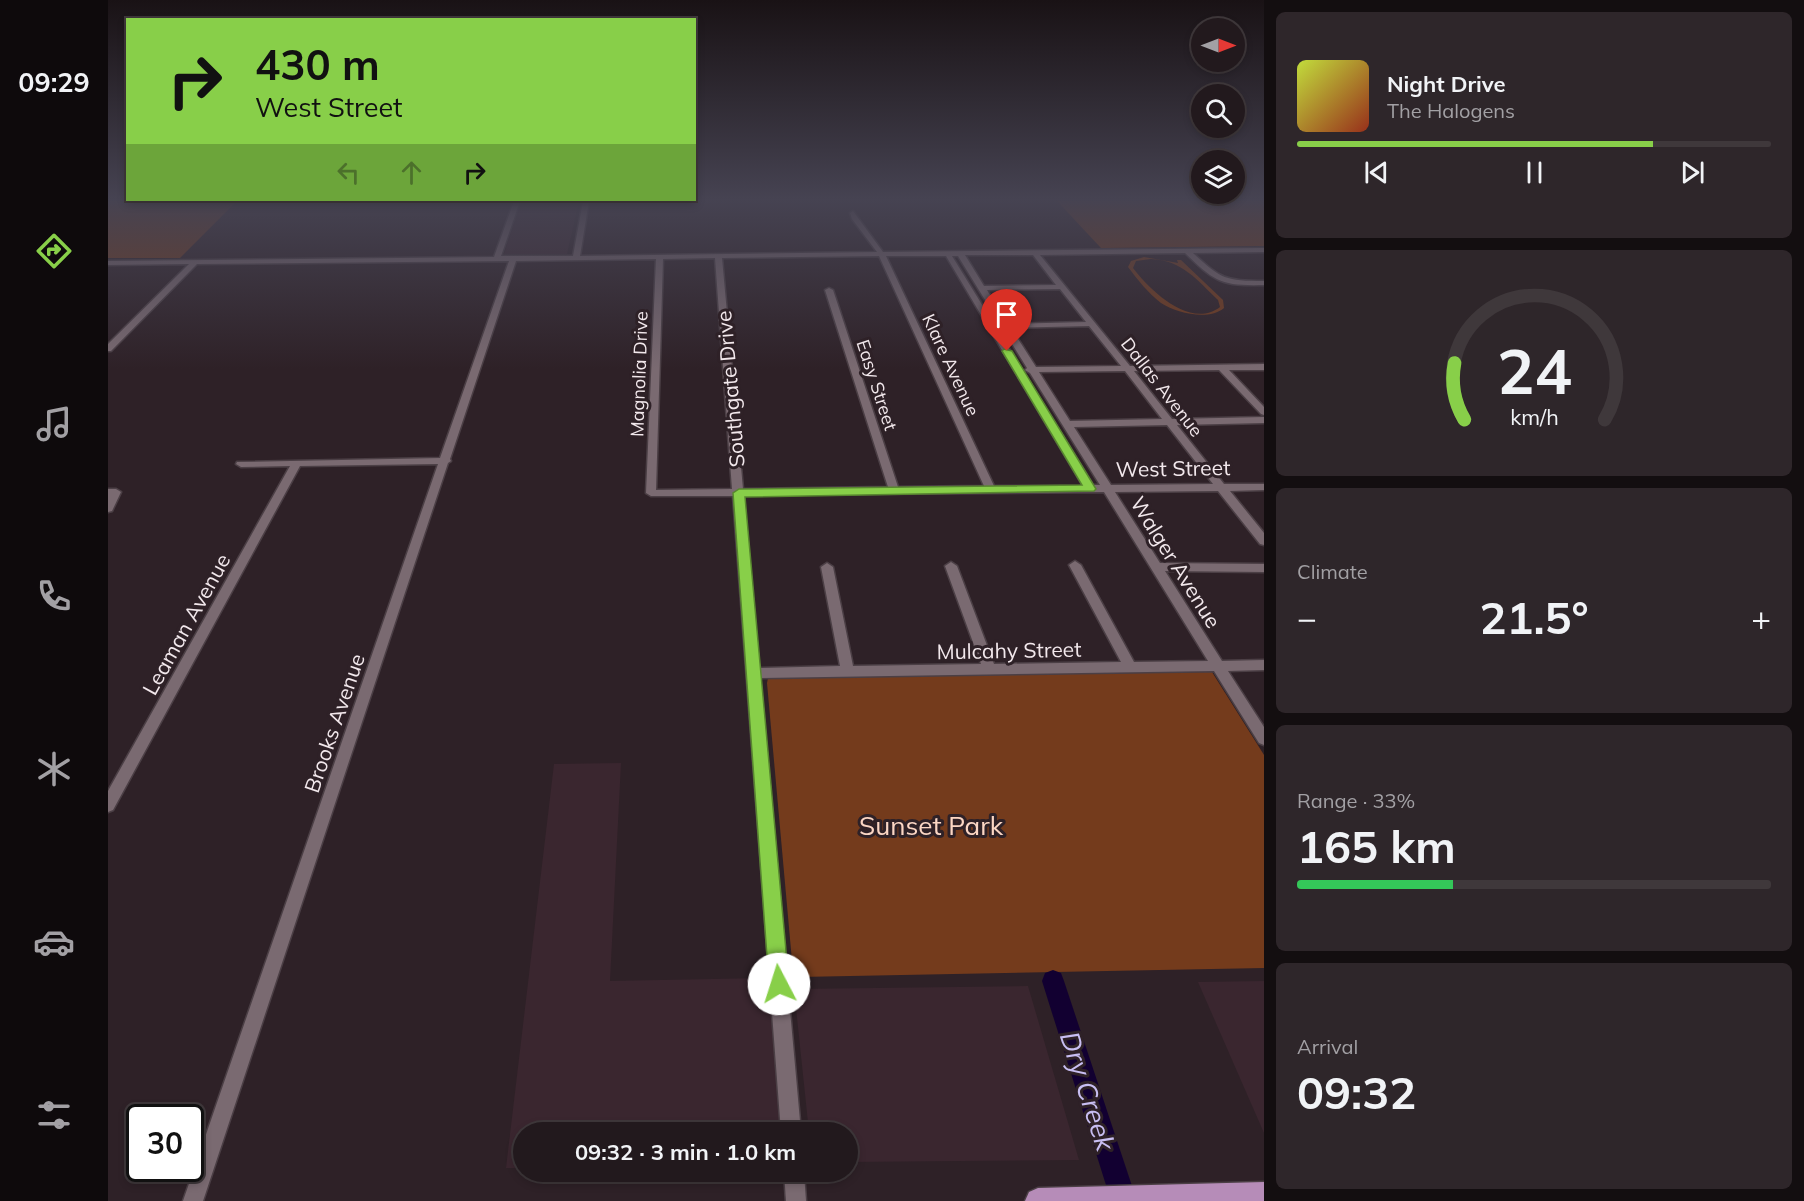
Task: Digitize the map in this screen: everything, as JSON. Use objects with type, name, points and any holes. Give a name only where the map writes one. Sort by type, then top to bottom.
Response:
[{"type":"main road","points":[[1038,1201],[1264,1195]]},
{"type":"street","points":[[108,268],[111,263],[573,257]]},
{"type":"street","name":"Magnolia Drive","points":[[651,493],[660,257]]},
{"type":"street","name":"Southgate Drive","points":[[718,257],[790,1122]]},
{"type":"street","name":"Klare Avenue","points":[[882,257],[992,490]]},
{"type":"street","points":[[950,257],[1090,489]]},
{"type":"street","name":"Walger Avenue","points":[[962,257],[1264,739]]},
{"type":"street","name":"Dallas Avenue","points":[[1038,257],[1264,541]]},
{"type":"street","points":[[1193,257],[1217,280],[1264,283]]},
{"type":"street","name":"Brooks Avenue","points":[[194,1201],[513,258]]},
{"type":"street","points":[[108,349],[195,262]]},
{"type":"street","points":[[981,288],[1062,287]]},
{"type":"street","name":"Easy Street","points":[[829,290],[894,491]]},
{"type":"street","points":[[1005,326],[1092,324]]},
{"type":"street","points":[[1018,370],[1264,367]]},
{"type":"street","points":[[1222,368],[1264,412]]},
{"type":"street","points":[[1066,424],[1264,420]]},
{"type":"street","points":[[241,464],[446,461]]},
{"type":"street","name":"Leaman Avenue","points":[[108,805],[297,463]]},
{"type":"street","name":"West Street","points":[[651,493],[1264,486]]},
{"type":"street","points":[[108,509],[112,492]]},
{"type":"street","points":[[1075,565],[1130,667]]},
{"type":"street","points":[[951,566],[990,670]]},
{"type":"street","points":[[827,567],[848,672]]},
{"type":"street","points":[[1156,567],[1264,568]]},
{"type":"street","name":"Mulcahy Street","points":[[754,674],[1264,665]]},
{"type":"street","points":[[795,1182],[796,1201]]},
{"type":"shaded area","points":[[621,763],[610,981],[768,978],[780,1122],[513,1122],[513,1168],[506,1168],[554,764]]},
{"type":"shaded area","points":[[1264,981],[1264,1133],[1198,982]]},
{"type":"shaded area","points":[[1028,986],[1079,1160],[858,1162],[858,1122],[808,1122],[794,989]]},
{"type":"green space","points":[[108,257],[181,257],[180,258]]},
{"type":"green space","points":[[1144,257],[1160,260],[1136,261],[1133,268],[1149,286],[1171,304],[1196,314],[1208,313],[1220,307],[1218,300],[1188,272],[1163,260],[1178,263],[1177,260],[1181,260],[1223,300],[1224,308],[1218,312],[1201,315],[1192,314],[1167,307],[1152,295],[1135,276],[1128,267],[1131,261]]},
{"type":"green space","name":"Sunset Park","points":[[1212,672],[1264,755],[1264,968],[799,977],[793,972],[768,678]]},
{"type":"waterway","name":"Dry Creek","points":[[1053,981],[1124,1201]]},
{"type":"route","points":[[779,984],[739,493],[1090,489],[1007,351]]}]
